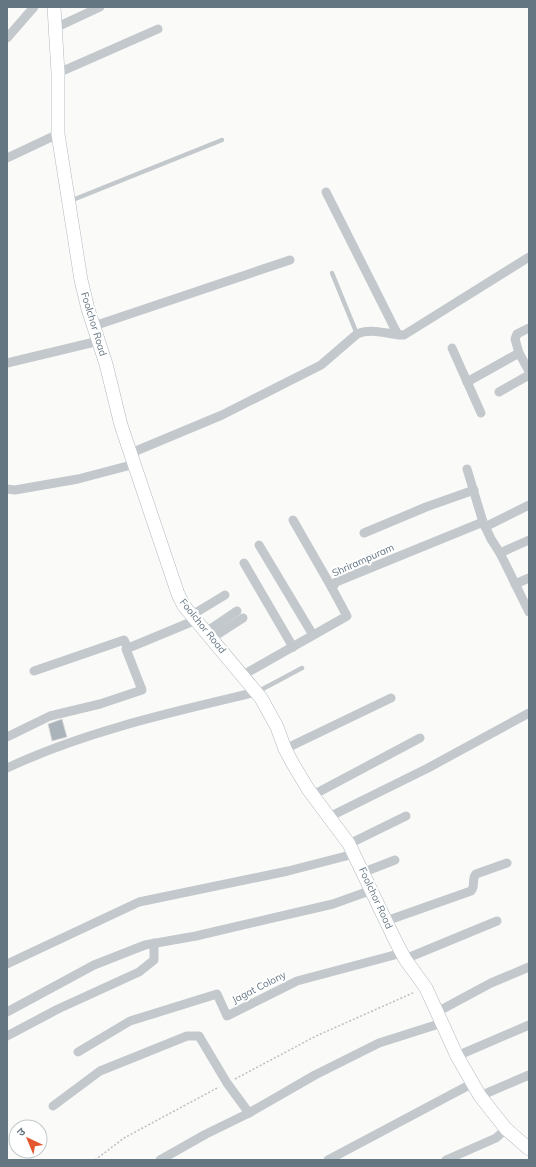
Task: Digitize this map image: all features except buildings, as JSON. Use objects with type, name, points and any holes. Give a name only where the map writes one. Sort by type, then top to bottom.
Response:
[{"type":"street","points":[[7,38],[34,7]]},
{"type":"street","name":"Foolchor Road","points":[[54,7],[58,73],[58,134],[81,280],[106,364],[121,425],[151,517],[184,606],[257,692],[277,727],[285,749],[313,796],[352,849],[404,956],[426,988],[457,1056],[480,1096],[506,1129],[529,1149]]},
{"type":"street","points":[[55,28],[100,7]]},
{"type":"street","points":[[58,73],[158,29]]},
{"type":"street","points":[[7,158],[58,134]]},
{"type":"street","points":[[326,192],[398,335]]},
{"type":"street","points":[[7,489],[15,490],[78,479],[133,458],[321,365],[356,334],[368,330],[404,335],[529,257]]},
{"type":"street","points":[[94,326],[290,260]]},
{"type":"street","points":[[529,328],[517,334],[515,339],[519,353],[529,371]]},
{"type":"street","points":[[7,363],[99,341]]},
{"type":"street","points":[[452,348],[481,413]]},
{"type":"street","points":[[467,382],[519,353]]},
{"type":"street","points":[[499,392],[529,375]]},
{"type":"street","points":[[466,469],[484,524],[529,612]]},
{"type":"street","points":[[364,533],[426,507],[474,490]]},
{"type":"street","name":"Shrirampuram","points":[[243,675],[347,616],[332,588],[336,582],[529,505]]},
{"type":"street","points":[[292,520],[332,588]]},
{"type":"street","points":[[500,553],[529,540]]},
{"type":"street","points":[[259,545],[313,635]]},
{"type":"street","points":[[244,564],[293,647]]},
{"type":"street","points":[[515,584],[529,578]]},
{"type":"street","points":[[128,648],[194,618],[225,595]]},
{"type":"street","points":[[209,635],[240,615]]},
{"type":"street","points":[[7,737],[50,716],[100,704],[142,690],[124,640],[34,671]]},
{"type":"street","points":[[7,768],[38,754],[120,727],[257,692]]},
{"type":"street","points":[[285,749],[391,698]]},
{"type":"street","points":[[329,817],[428,768],[529,712]]},
{"type":"street","points":[[313,796],[420,738]]},
{"type":"street","points":[[7,964],[138,902],[288,871],[352,849],[406,816]]},
{"type":"street","points":[[364,872],[395,860]]},
{"type":"street","points":[[386,921],[471,891],[476,874],[508,863]]},
{"type":"street","points":[[7,1012],[94,965],[145,945],[196,936],[333,904],[372,890]]},
{"type":"street","points":[[404,956],[497,922]]},
{"type":"street","points":[[7,1036],[58,1009],[139,972],[154,960],[154,943]]},
{"type":"street","name":"Jagat Colony","points":[[78,1052],[130,1021],[217,994],[227,1016],[297,981],[404,956]]},
{"type":"street","points":[[160,1160],[206,1134],[249,1113],[315,1075],[379,1043],[439,1018],[491,984],[529,967]]},
{"type":"street","points":[[457,1056],[529,1025]]},
{"type":"street","points":[[54,1106],[100,1072],[187,1036],[199,1036],[227,1083],[249,1113]]},
{"type":"street","points":[[480,1096],[529,1074]]},
{"type":"street","points":[[328,1160],[473,1083]]},
{"type":"street","points":[[446,1160],[496,1138],[506,1129]]},
{"type":"lane","points":[[69,201],[222,140]]},
{"type":"lane","points":[[332,273],[356,334]]},
{"type":"lane","points":[[257,692],[302,668]]},
{"type":"path","points":[[95,1160],[124,1138],[316,1036],[426,988]]}]
